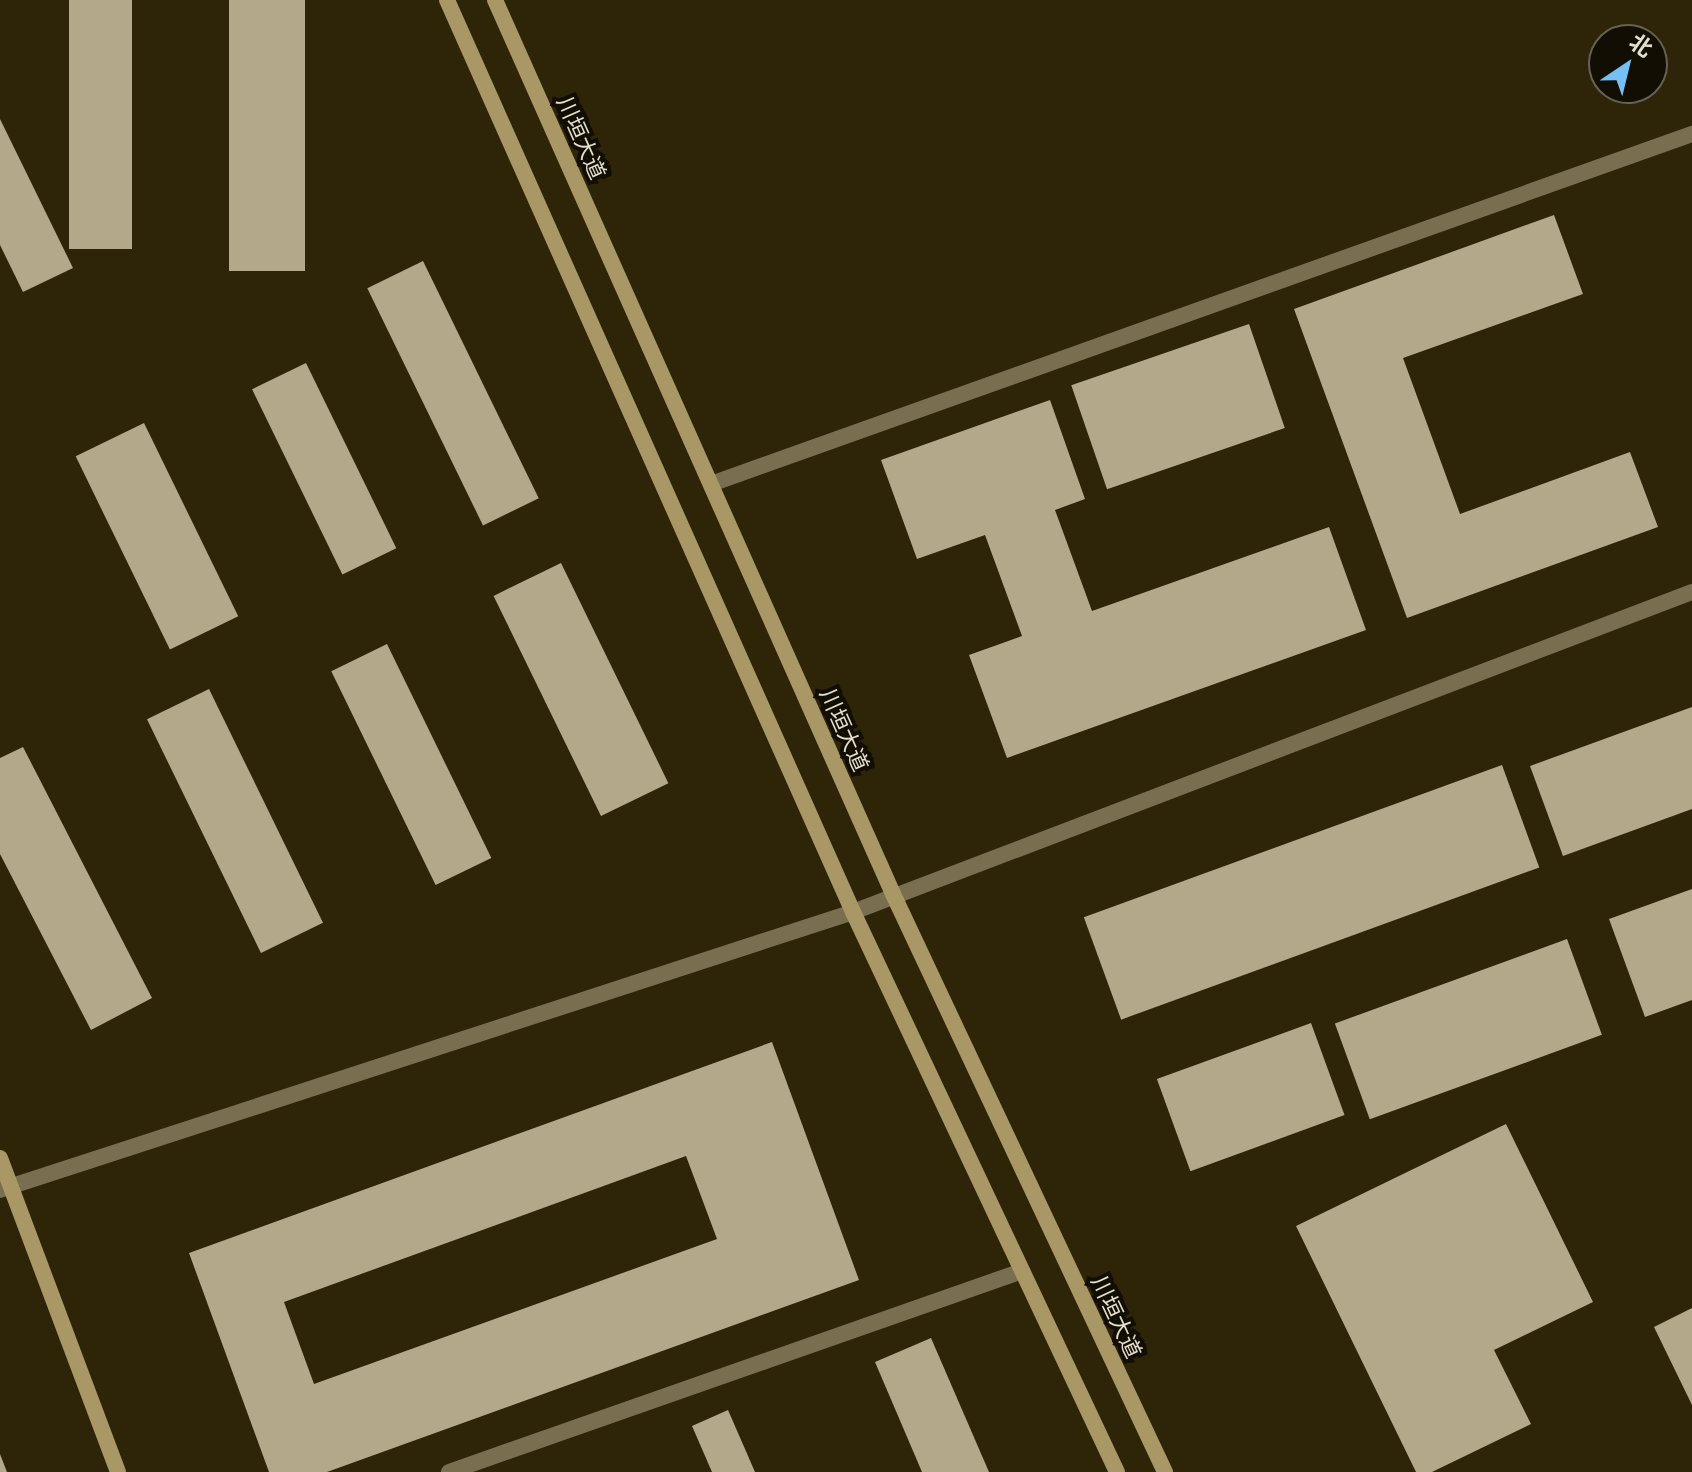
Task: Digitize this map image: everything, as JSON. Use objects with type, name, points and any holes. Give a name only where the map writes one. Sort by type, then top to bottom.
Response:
[{"type":"main road","points":[[447,0],[853,912],[1117,1472]]},
{"type":"main road","name":"川垣大道","points":[[495,0],[893,894],[1165,1472]]},
{"type":"main road","points":[[0,1158],[6,1188],[118,1472]]},
{"type":"street","points":[[711,484],[1692,134]]},
{"type":"street","points":[[6,1188],[853,912],[893,894],[1692,592]]},
{"type":"street","points":[[449,1472],[1022,1271]]},
{"type":"building","points":[[69,0],[132,0],[132,249],[69,249]]},
{"type":"building","points":[[229,0],[305,0],[305,271],[229,271]]},
{"type":"building","points":[[0,119],[73,268],[23,292],[0,245]]},
{"type":"building","points":[[1554,215],[1583,294],[1403,358],[1460,514],[1630,452],[1658,527],[1407,618],[1294,309]]},
{"type":"building","points":[[423,261],[539,498],[483,525],[367,288]]},
{"type":"building","points":[[1249,324],[1285,428],[1107,489],[1071,385]]},
{"type":"building","points":[[306,363],[396,548],[342,574],[252,389]]},
{"type":"building","points":[[1050,400],[1085,499],[1055,510],[1092,611],[1329,527],[1366,630],[1007,758],[969,655],[1022,636],[985,535],[917,559],[881,460]]},
{"type":"building","points":[[144,423],[238,616],[170,650],[76,456]]},
{"type":"building","points":[[561,563],[668,783],[601,816],[494,596]]},
{"type":"building","points":[[387,644],[491,858],[436,885],[331,671]]},
{"type":"building","points":[[209,689],[323,923],[261,953],[147,719]]},
{"type":"building","points":[[1692,707],[1692,809],[1563,856],[1530,766]]},
{"type":"building","points":[[23,747],[152,998],[91,1030],[0,854],[0,758]]},
{"type":"building","points":[[1502,765],[1539,867],[1121,1020],[1084,917]]},
{"type":"building","points":[[1692,889],[1692,1000],[1645,1017],[1609,919]]},
{"type":"building","points":[[1567,939],[1602,1035],[1370,1119],[1335,1023]]},
{"type":"building","points":[[1311,1023],[1345,1115],[1190,1171],[1157,1079]]},
{"type":"building","points":[[772,1042],[859,1280],[327,1472],[269,1472],[189,1253]],"holes":[[[686,1156],[717,1239],[314,1384],[284,1302]]]},
{"type":"building","points":[[1506,1124],[1593,1302],[1494,1350],[1531,1424],[1432,1472],[1416,1472],[1296,1226]]},
{"type":"building","points":[[1692,1308],[1692,1405],[1654,1327]]},
{"type":"building","points":[[931,1338],[989,1472],[922,1472],[875,1362]]},
{"type":"building","points":[[728,1410],[755,1472],[712,1472],[692,1426]]},
{"type":"building","points":[[0,1454],[7,1472],[0,1472]]}]
